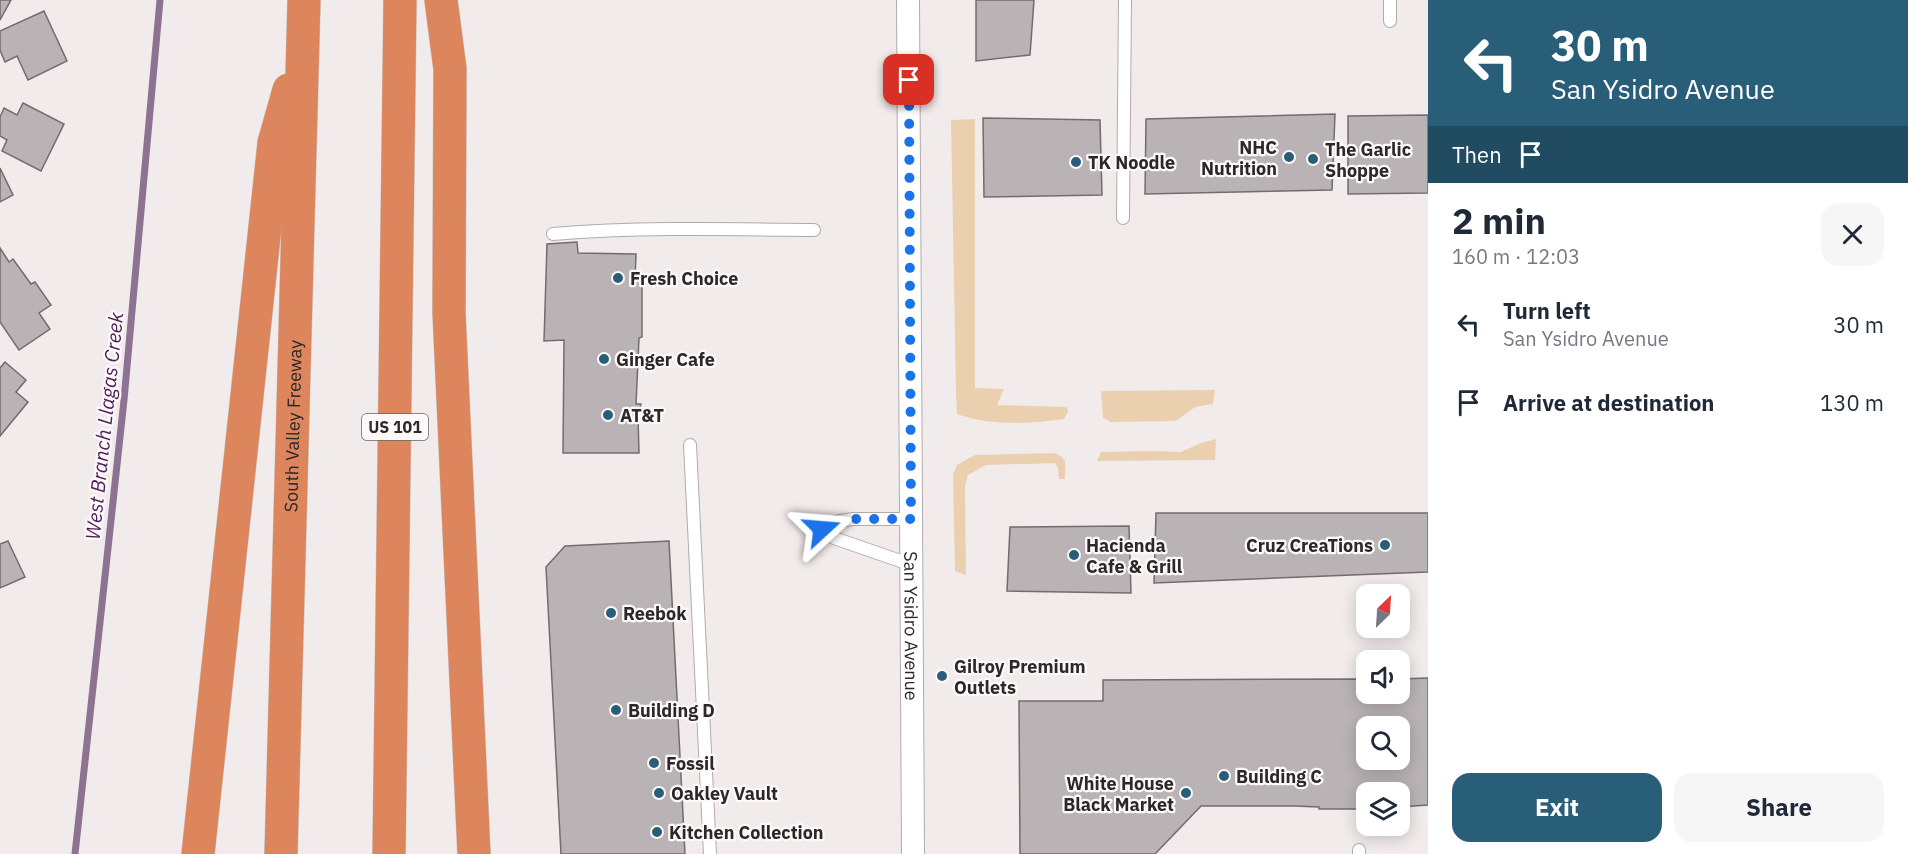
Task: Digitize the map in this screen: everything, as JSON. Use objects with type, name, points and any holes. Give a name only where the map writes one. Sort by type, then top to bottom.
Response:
[{"type":"highway","name":"South Valley Freeway","points":[[280,854],[304,0]]},
{"type":"highway","name":"US 101","points":[[389,854],[400,0]]},
{"type":"highway","points":[[441,0],[450,69],[449,313],[474,854]]},
{"type":"highway","points":[[198,854],[274,143],[303,42]]},
{"type":"street","name":"San Ysidro Avenue","points":[[908,0],[913,854]]},
{"type":"lane","points":[[1123,219],[1125,0]]},
{"type":"lane","points":[[1390,0],[1390,21]]},
{"type":"lane","points":[[553,234],[605,231],[814,230]]},
{"type":"lane","points":[[690,445],[710,854]]},
{"type":"lane","points":[[911,519],[853,519],[840,521],[822,529],[834,538],[912,565]]},
{"type":"shaded area","points":[[975,119],[975,388],[1004,389],[997,405],[1067,407],[1068,412],[1064,419],[1010,423],[983,421],[957,414],[951,120]]},
{"type":"shaded area","points":[[1215,390],[1213,404],[1195,407],[1176,421],[1111,422],[1103,418],[1101,391]]},
{"type":"shaded area","points":[[1216,439],[1215,460],[1097,461],[1101,452],[1181,452]]},
{"type":"shaded area","points":[[1054,453],[1064,460],[1065,479],[1059,479],[1055,463],[986,465],[968,475],[965,486],[966,575],[955,571],[953,474],[957,465],[975,455]]},
{"type":"building","points":[[0,0],[11,0],[0,20]]},
{"type":"building","points":[[976,0],[1034,0],[1030,55],[976,61]]},
{"type":"building","points":[[44,11],[67,61],[28,80],[17,56],[5,62],[0,50],[0,31]]},
{"type":"building","points":[[23,103],[64,124],[41,171],[2,151],[7,140],[0,136],[0,117],[4,108],[17,115]]},
{"type":"building","points":[[1335,114],[1332,190],[1145,194],[1146,119]]},
{"type":"building","points":[[1428,115],[1428,193],[1348,194],[1348,116]]},
{"type":"building","points":[[983,118],[1100,120],[1102,195],[984,197]]},
{"type":"building","points":[[0,168],[13,195],[0,202]]},
{"type":"building","points":[[577,242],[578,253],[636,254],[635,280],[642,278],[642,337],[639,338],[636,404],[641,404],[638,416],[639,453],[563,453],[564,340],[544,341],[547,244]]},
{"type":"building","points":[[0,248],[9,262],[13,259],[31,284],[35,282],[51,305],[39,313],[50,329],[19,350],[0,322]]},
{"type":"building","points":[[5,362],[26,380],[16,392],[28,402],[0,436],[0,368]]},
{"type":"building","points":[[1156,513],[1428,513],[1428,572],[1154,583]]},
{"type":"building","points":[[1129,526],[1131,593],[1007,591],[1010,527]]},
{"type":"building","points":[[8,541],[25,577],[0,588],[0,544]]},
{"type":"building","name":"Building D","points":[[669,541],[685,854],[561,854],[546,567],[565,546]]},
{"type":"building","name":"Building C","points":[[1428,678],[1428,805],[1410,806],[1410,782],[1356,782],[1356,809],[1201,806],[1155,854],[1020,854],[1019,701],[1103,701],[1103,680],[1356,679],[1356,704],[1410,704],[1410,679]]},
{"type":"waterway","name":"West Branch Llagas Creek","points":[[75,854],[124,400],[160,0]]},
{"type":"place","name":"NHC Nutrition","points":[[1289,157]]},
{"type":"place","name":"The Garlic Shoppe","points":[[1313,159]]},
{"type":"place","name":"TK Noodle","points":[[1076,162]]},
{"type":"place","name":"Fresh Choice","points":[[618,278]]},
{"type":"place","name":"Ginger Cafe","points":[[604,359]]},
{"type":"place","name":"AT&T","points":[[608,415]]},
{"type":"place","name":"Cruz CreaTions","points":[[1385,545]]},
{"type":"place","name":"Hacienda Cafe & Grill","points":[[1074,555]]},
{"type":"place","name":"Reebok","points":[[611,613]]},
{"type":"place","name":"Gilroy Premium Outlets","points":[[942,676]]},
{"type":"place","name":"Building D","points":[[616,710]]},
{"type":"place","name":"Fossil","points":[[654,763]]},
{"type":"place","name":"Building C","points":[[1224,776]]},
{"type":"place","name":"Oakley Vault","points":[[659,793]]},
{"type":"place","name":"White House Black Market","points":[[1186,793]]},
{"type":"place","name":"Kitchen Collection","points":[[657,832]]},
{"type":"route","points":[[822,529],[840,521],[853,519],[911,519],[909,80]]}]
